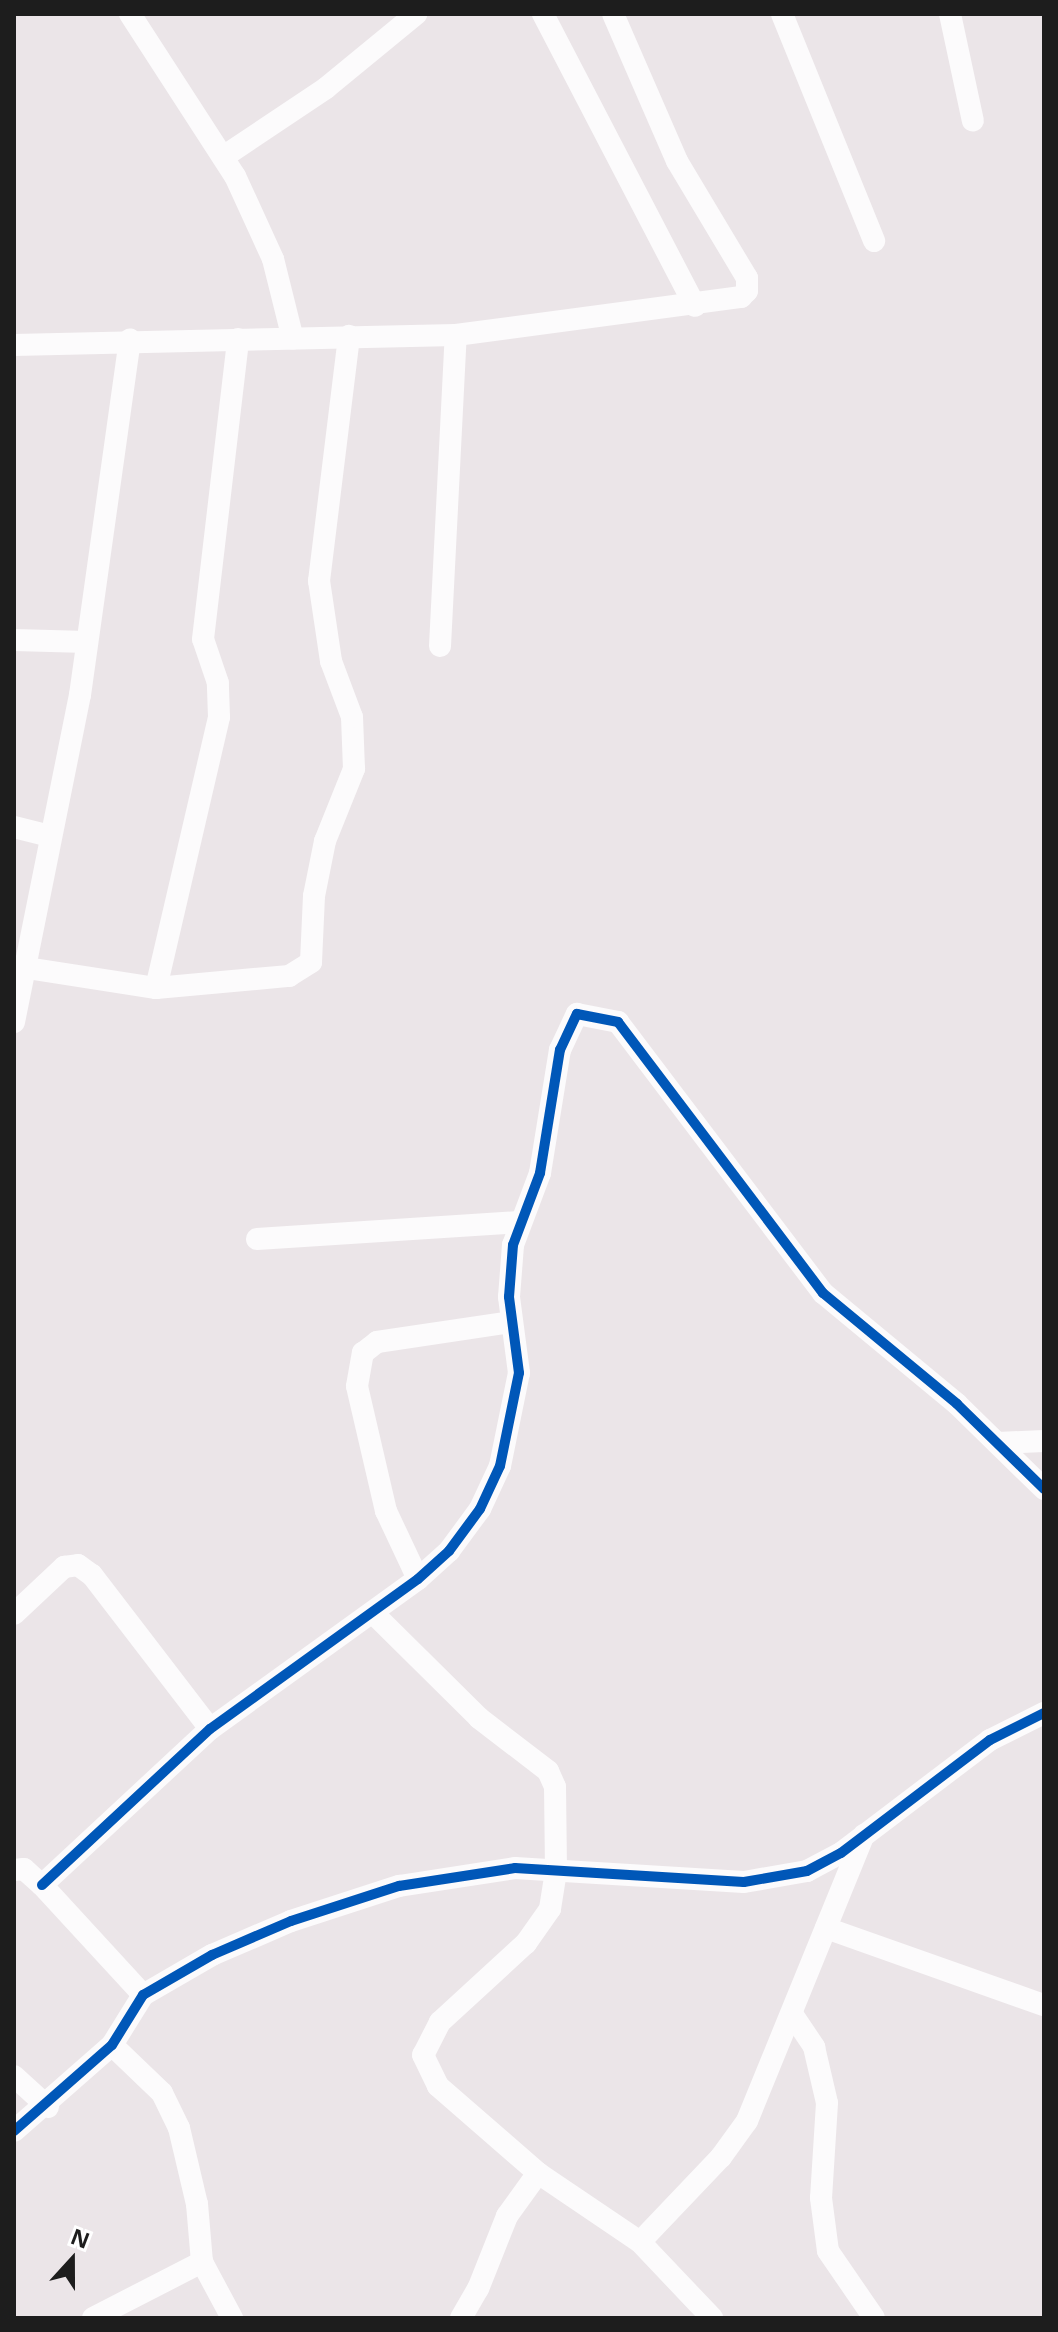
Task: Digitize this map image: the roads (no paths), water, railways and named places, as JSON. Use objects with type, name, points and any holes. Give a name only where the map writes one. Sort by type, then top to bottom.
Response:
[{"type":"street","points":[[130,14],[223,157],[273,259],[293,339]]},
{"type":"street","points":[[543,14],[695,306]]},
{"type":"street","points":[[14,345],[456,335],[695,306],[741,297],[747,291],[747,278],[677,161],[613,14]]},
{"type":"street","points":[[782,14],[874,241]]},
{"type":"street","points":[[950,14],[973,121]]},
{"type":"street","points":[[223,157],[326,88],[407,16]]},
{"type":"street","points":[[440,646],[456,335]]},
{"type":"street","points":[[19,967],[156,988],[289,976],[311,962],[314,896],[325,841],[354,769],[352,717],[331,661],[319,581],[349,336]]},
{"type":"street","points":[[156,988],[219,717],[218,683],[203,639],[238,339]]},
{"type":"street","points":[[14,1022],[19,967],[49,836],[87,642],[130,340]]},
{"type":"street","points":[[14,640],[87,642]]},
{"type":"street","points":[[14,827],[49,836]]},
{"type":"street","points":[[42,1885],[210,1729],[418,1579],[468,1528],[500,1466],[519,1373],[511,1322],[510,1260],[519,1222],[540,1173],[568,1028],[577,1014],[618,1022],[823,1293],[998,1443],[1044,1489]]},
{"type":"street","points":[[257,1239],[519,1222]]},
{"type":"street","points":[[418,1579],[386,1511],[357,1386],[363,1353],[377,1342],[511,1322]]},
{"type":"street","points":[[998,1443],[1044,1441]]},
{"type":"street","points":[[14,1614],[64,1567],[78,1565],[92,1575],[210,1729]]},
{"type":"street","points":[[373,1613],[479,1718],[548,1771],[555,1787],[556,1871],[550,1909],[540,1926],[440,2022],[423,2055],[438,2086],[538,2173],[640,2242],[712,2318]]},
{"type":"street","points":[[14,2131],[48,2107],[112,2045],[143,1995],[212,1955],[291,1921],[399,1886],[515,1868],[744,1882],[807,1871],[864,1834],[990,1740],[1044,1713]]},
{"type":"street","points":[[640,2242],[721,2157],[747,2121],[864,1834]]},
{"type":"street","points":[[17,1866],[42,1885],[143,1995]]},
{"type":"street","points":[[826,1928],[1044,2005]]},
{"type":"street","points":[[792,2014],[814,2047],[827,2103],[821,2198],[828,2251],[874,2318]]},
{"type":"street","points":[[112,2045],[162,2093],[179,2128],[197,2204],[202,2262],[232,2318]]},
{"type":"street","points":[[14,2076],[48,2107]]},
{"type":"street","points":[[461,2318],[478,2289],[507,2216],[538,2173]]},
{"type":"street","points":[[93,2318],[202,2262]]}]
